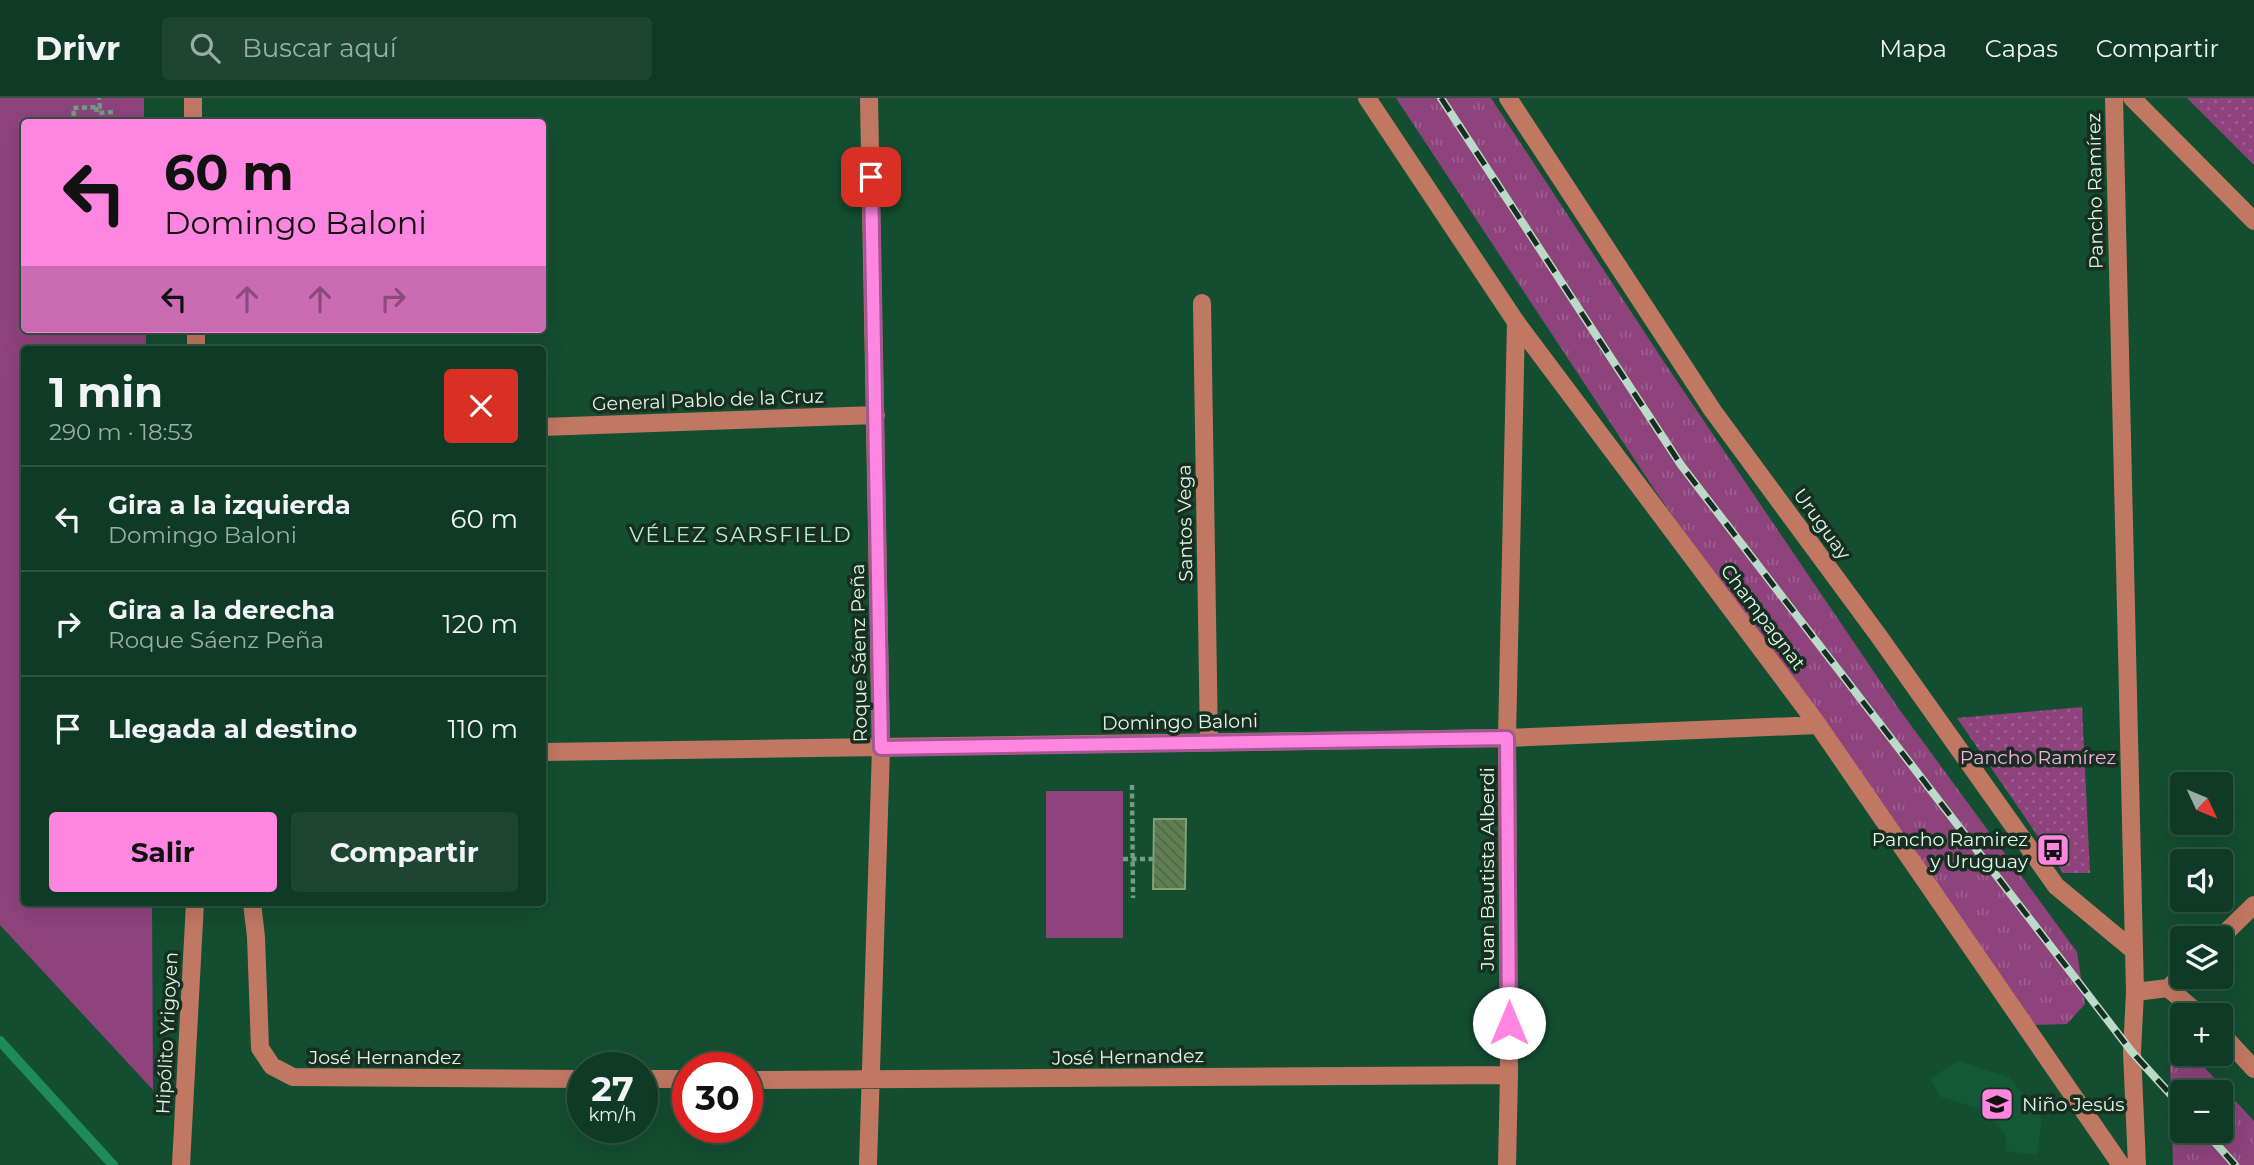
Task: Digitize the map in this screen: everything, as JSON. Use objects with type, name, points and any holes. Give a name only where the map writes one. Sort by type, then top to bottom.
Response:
[{"type":"street","points":[[193,98],[193,119]]},
{"type":"street","name":"Roque Sáenz Peña","points":[[868,1165],[881,748],[869,98]]},
{"type":"street","name":"Champagnat","points":[[1367,98],[1516,321],[1818,725],[2121,1165]]},
{"type":"street","name":"Uruguay","points":[[1508,98],[1713,411],[1878,635],[2056,886],[2133,950]]},
{"type":"street","name":"Pancho Ramírez","points":[[2114,98],[2134,992],[2132,1052],[2137,1165]]},
{"type":"street","points":[[2132,98],[2254,221]]},
{"type":"street","name":"Santos Vega","points":[[1202,303],[1209,743]]},
{"type":"street","name":"Juan Bautista Alberdi","points":[[1507,1165],[1507,738],[1516,321]]},
{"type":"street","name":"General Pablo de la Cruz","points":[[546,427],[876,415]]},
{"type":"street","name":"Domingo Baloni","points":[[546,752],[1507,738],[1818,725]]},
{"type":"street","points":[[2232,926],[2254,905]]},
{"type":"street","name":"Hipólito Yrigoyen","points":[[181,1165],[195,906]]},
{"type":"street","name":"José Hernandez","points":[[252,906],[260,1048],[271,1066],[293,1077],[567,1079]]},
{"type":"street","points":[[2134,992],[2168,988],[2186,1003]]},
{"type":"street","points":[[2233,1046],[2254,1069]]},
{"type":"street","name":"José Hernandez","points":[[763,1080],[1509,1075]]},
{"type":"path","points":[[93,98],[97,113],[113,112],[113,109]]},
{"type":"path","points":[[74,117],[74,108],[100,107],[99,98]]},
{"type":"path","points":[[1132,785],[1133,898]]},
{"type":"path","points":[[1123,859],[1153,859]]},
{"type":"shaded area","name":"Niño Jesús","points":[[1957,1061],[2009,1077],[2042,1119],[2037,1155],[2006,1151],[2006,1136],[1987,1111],[1941,1097],[1930,1079]]},
{"type":"green space","points":[[0,98],[144,98],[144,119],[21,119],[21,333],[146,333],[146,346],[21,346],[21,906],[152,906],[153,1090],[0,925]]},
{"type":"green space","points":[[1396,98],[1491,98],[1666,365],[1899,709],[2077,952],[2085,1004],[2067,1024],[2035,1025],[1855,778],[1656,492]]},
{"type":"green space","points":[[2187,98],[2254,98],[2254,165]]},
{"type":"green space","name":"Pancho Ramírez","points":[[2082,707],[2090,873],[2063,873],[1957,718]]},
{"type":"green space","points":[[1046,791],[1123,791],[1123,938],[1046,938]]},
{"type":"green space","points":[[2170,1066],[2203,1066],[2216,1080],[2170,1080]]},
{"type":"green space","points":[[2233,1098],[2254,1121],[2254,1165],[2173,1165],[2172,1143],[2233,1143]]},
{"type":"building","points":[[1154,819],[1186,819],[1185,889],[1153,889]]},
{"type":"waterway","points":[[0,1041],[113,1165]]},
{"type":"railway","points":[[1441,98],[1681,465],[2132,1052],[2170,1094]]},
{"type":"railway","points":[[2216,1143],[2235,1165]]},
{"type":"place","name":"Pancho Ramirez y Uruguay","points":[[2053,850]]},
{"type":"place","name":"Niño Jesús","points":[[1997,1104]]},
{"type":"district","name":"VÉLEZ SARSFIELD","points":[[741,534]]},
{"type":"route","points":[[871,177],[881,748],[1507,738],[1509,1023]]}]
